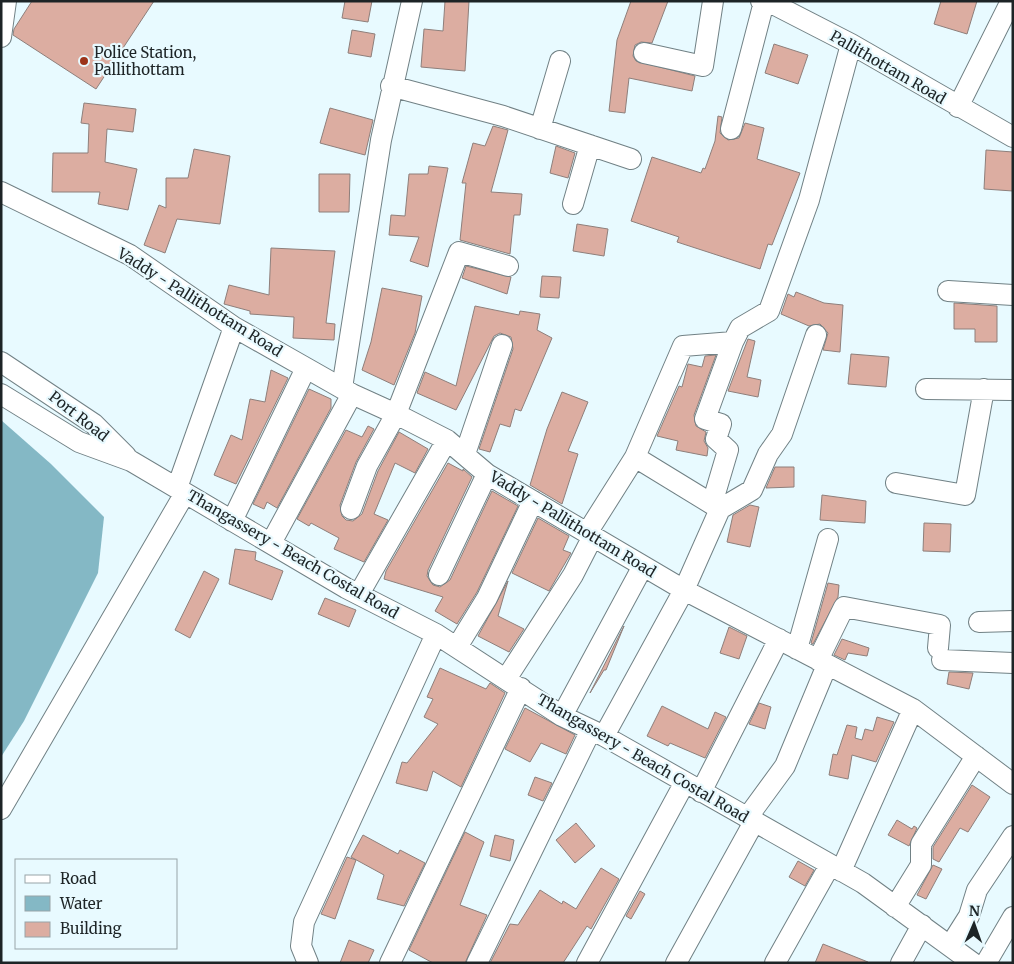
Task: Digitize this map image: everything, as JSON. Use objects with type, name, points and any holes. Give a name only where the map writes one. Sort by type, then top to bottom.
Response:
[{"type":"street","points":[[1,36],[6,1]]},
{"type":"street","points":[[271,544],[347,391],[391,86],[412,1]]},
{"type":"street","points":[[644,53],[703,66],[713,1]]},
{"type":"street","points":[[958,107],[1011,1]]},
{"type":"street","points":[[731,129],[763,2]]},
{"type":"street","name":"Pallithottam Road","points":[[763,2],[778,6],[851,44],[1013,137]]},
{"type":"street","points":[[477,963],[598,733],[684,590],[716,506],[728,450],[716,439],[721,424],[705,419],[733,342],[740,328],[768,311],[809,200],[851,44]]},
{"type":"street","points":[[540,129],[560,61]]},
{"type":"street","points":[[391,86],[503,116],[631,159]]},
{"type":"street","points":[[573,204],[590,145]]},
{"type":"street","name":"Vaddy - Pallithottam Road","points":[[1,192],[130,255],[234,327],[347,391],[447,440],[487,474],[684,590],[913,709],[1013,784]]},
{"type":"street","points":[[350,509],[367,466],[396,414],[459,252],[508,266]]},
{"type":"street","points":[[948,291],[1013,295]]},
{"type":"street","name":"Thangassery - Beach Costal Road","points":[[181,490],[234,327]]},
{"type":"street","points":[[716,506],[752,490],[768,454],[782,434],[816,335]]},
{"type":"street","points":[[390,963],[513,683],[573,576],[590,535],[635,457],[683,346],[733,342]]},
{"type":"street","points":[[465,454],[502,344]]},
{"type":"street","name":"Port Road","points":[[1,362],[94,424],[131,461]]},
{"type":"street","points":[[232,521],[306,368]]},
{"type":"street","points":[[926,388],[1013,390]]},
{"type":"street","points":[[896,483],[965,495],[984,389]]},
{"type":"street","name":"Port Road","points":[[1,394],[79,442],[131,461]]},
{"type":"street","points":[[359,594],[447,440]]},
{"type":"street","points":[[635,457],[716,506]]},
{"type":"street","name":"Thangassery - Beach Costal Road","points":[[131,461],[359,594],[436,634],[562,716],[598,733],[862,883],[974,963]]},
{"type":"street","points":[[439,575],[487,474]]},
{"type":"street","points":[[1,809],[181,490]]},
{"type":"street","points":[[457,647],[487,598],[533,501]]},
{"type":"street","points":[[797,649],[828,540]]},
{"type":"street","points":[[562,716],[643,566]]},
{"type":"street","points":[[676,963],[751,820],[786,766],[844,607],[940,625],[940,654],[1013,663]]},
{"type":"street","points":[[980,622],[1013,620]]},
{"type":"street","points":[[308,963],[302,946],[304,922],[436,634]]},
{"type":"street","points":[[587,963],[779,639]]},
{"type":"street","points":[[775,963],[836,868],[913,709]]},
{"type":"street","points":[[896,906],[921,865],[921,844],[976,756]]},
{"type":"street","points":[[950,946],[969,916],[976,890],[1013,836]]},
{"type":"street","points":[[986,963],[1013,917]]},
{"type":"street","points":[[901,963],[922,925]]},
{"type":"water","points":[[1,420],[51,464],[104,517],[98,573],[24,721],[1,757]]},
{"type":"building","name":"Police Station, Pallithottam","points":[[32,1],[154,1],[96,89],[13,35],[14,29]]},
{"type":"building","points":[[345,1],[372,1],[368,22],[342,18]]},
{"type":"building","points":[[445,1],[469,1],[465,71],[421,67],[424,29],[443,31]]},
{"type":"building","points":[[631,1],[668,1],[652,43],[641,42],[635,45],[633,56],[636,61],[695,76],[692,91],[629,78],[625,113],[609,111],[617,40]]},
{"type":"building","points":[[941,1],[977,1],[967,34],[934,24]]},
{"type":"building","points":[[352,30],[375,34],[371,57],[348,53]]},
{"type":"building","points":[[774,44],[808,55],[798,84],[765,73]]},
{"type":"building","points":[[84,103],[136,109],[133,132],[107,129],[105,162],[137,169],[128,210],[98,204],[100,192],[52,192],[53,153],[88,153],[89,124],[81,123]]},
{"type":"building","points":[[330,108],[373,120],[365,155],[320,143]]},
{"type":"building","points":[[718,116],[722,117],[720,133],[728,140],[739,138],[745,123],[764,128],[757,159],[800,173],[772,245],[768,244],[760,269],[677,242],[679,237],[631,221],[652,157],[701,173],[703,168],[705,169],[715,141]]},
{"type":"building","points":[[493,126],[508,130],[491,192],[522,194],[520,215],[514,215],[510,254],[460,240],[466,183],[462,183],[473,143],[485,146]]},
{"type":"building","points":[[556,146],[575,153],[568,178],[550,173]]},
{"type":"building","points":[[194,149],[230,156],[220,224],[177,219],[165,253],[144,245],[159,205],[166,208],[166,178],[188,178]]},
{"type":"building","points":[[986,150],[1013,152],[1013,191],[984,189]]},
{"type":"building","points":[[429,166],[448,168],[428,267],[410,261],[419,237],[389,235],[391,215],[405,216],[409,174],[428,174]]},
{"type":"building","points":[[319,174],[350,174],[349,212],[319,212]]},
{"type":"building","points":[[577,224],[608,229],[604,256],[573,251]]},
{"type":"building","points":[[271,248],[335,251],[326,323],[335,324],[334,340],[293,338],[294,317],[250,314],[250,311],[224,304],[229,285],[269,295]]},
{"type":"building","points":[[466,266],[511,277],[507,294],[462,278]]},
{"type":"building","points":[[542,276],[561,277],[559,298],[540,297]]},
{"type":"building","points":[[382,288],[422,296],[415,333],[394,385],[362,370],[371,342]]},
{"type":"building","points":[[796,292],[824,303],[843,305],[840,352],[823,350],[828,333],[820,324],[809,326],[781,314],[788,294],[794,297]]},
{"type":"building","points":[[954,303],[997,306],[997,342],[975,342],[975,329],[954,329]]},
{"type":"building","points":[[475,306],[519,315],[520,311],[540,314],[537,330],[552,338],[521,411],[515,409],[510,427],[500,424],[490,452],[479,449],[513,349],[511,337],[500,333],[494,336],[456,410],[417,393],[425,372],[456,386]]},
{"type":"building","points":[[748,339],[755,341],[747,377],[761,380],[758,397],[728,391]]},
{"type":"building","points":[[851,354],[889,357],[886,387],[848,384]]},
{"type":"building","points":[[716,355],[694,415],[696,426],[706,432],[704,441],[708,448],[707,456],[676,450],[678,441],[657,436],[679,386],[682,387],[688,364],[702,367],[705,356]]},
{"type":"building","points":[[271,370],[288,378],[236,484],[214,475],[231,435],[242,440],[250,399],[265,402]]},
{"type":"building","points":[[309,389],[331,399],[331,408],[277,508],[267,502],[264,509],[253,504]]},
{"type":"building","points":[[562,392],[588,402],[568,451],[578,454],[562,504],[530,485],[547,429]]},
{"type":"building","points":[[368,426],[374,429],[356,462],[340,505],[342,516],[346,520],[353,521],[362,514],[378,471],[399,432],[428,449],[415,473],[395,463],[374,514],[388,520],[364,562],[334,549],[339,538],[311,523],[309,526],[297,519],[346,430],[362,437]]},
{"type":"building","points":[[448,463],[463,471],[463,469],[472,477],[428,570],[427,576],[433,585],[440,587],[450,580],[492,491],[518,506],[477,592],[457,624],[435,611],[443,597],[384,579],[386,571]]},
{"type":"building","points":[[775,467],[794,467],[794,487],[766,488]]},
{"type":"building","points":[[822,495],[866,501],[865,523],[820,520]]},
{"type":"building","points":[[750,505],[759,507],[750,547],[727,542],[733,515]]},
{"type":"building","points":[[538,518],[569,536],[563,550],[571,553],[549,591],[512,573]]},
{"type":"building","points":[[924,523],[951,524],[950,552],[923,551]]},
{"type":"building","points":[[235,549],[256,552],[255,560],[283,571],[272,600],[229,584]]},
{"type":"building","points":[[204,571],[219,579],[190,638],[175,630]]},
{"type":"building","points":[[508,581],[498,616],[524,629],[509,652],[478,636]]},
{"type":"building","points":[[828,583],[839,585],[838,597],[813,644],[811,643]]},
{"type":"building","points":[[325,598],[356,610],[349,627],[318,614]]},
{"type":"building","points":[[624,626],[606,670],[604,670],[590,693]]},
{"type":"building","points":[[729,627],[747,636],[739,659],[720,653]]},
{"type":"building","points":[[842,639],[869,648],[867,656],[848,653],[845,660],[834,655]]},
{"type":"building","points":[[440,668],[486,689],[490,683],[505,693],[461,787],[433,771],[427,791],[396,783],[402,762],[407,763],[438,724],[424,717],[433,699],[427,697]]},
{"type":"building","points":[[949,672],[973,673],[969,689],[947,684]]},
{"type":"building","points":[[759,703],[771,707],[765,729],[749,724]]},
{"type":"building","points":[[662,706],[708,729],[715,712],[726,717],[705,758],[670,743],[668,746],[647,736]]},
{"type":"building","points":[[525,708],[575,735],[566,754],[541,743],[530,762],[505,749]]},
{"type":"building","points":[[877,717],[894,722],[876,762],[852,755],[848,779],[829,775],[833,754],[837,755],[847,725],[857,727],[855,738],[862,740],[865,729],[873,731]]},
{"type":"building","points":[[535,777],[552,783],[543,801],[528,795]]},
{"type":"building","points":[[972,785],[990,797],[968,832],[960,828],[939,862],[933,859],[933,847]]},
{"type":"building","points":[[897,820],[912,829],[914,826],[917,828],[909,846],[888,835]]},
{"type":"building","points":[[576,823],[595,846],[575,863],[556,840]]},
{"type":"building","points":[[465,832],[484,842],[460,905],[487,915],[465,963],[433,963],[409,950]]},
{"type":"building","points":[[363,835],[398,854],[400,850],[425,863],[404,906],[377,899],[384,875],[351,857]]},
{"type":"building","points":[[495,835],[514,840],[510,861],[490,856]]},
{"type":"building","points":[[347,857],[356,860],[335,919],[321,914]]},
{"type":"building","points":[[798,861],[814,870],[805,886],[789,877]]},
{"type":"building","points":[[933,865],[942,869],[926,899],[917,895]]},
{"type":"building","points":[[601,868],[619,879],[591,929],[587,926],[563,963],[490,963],[510,924],[518,925],[540,890],[562,904],[563,901],[576,909]]},
{"type":"building","points":[[640,891],[645,894],[631,919],[626,916]]},
{"type":"building","points":[[349,940],[374,950],[368,963],[340,963]]},
{"type":"building","points":[[823,944],[868,962],[868,963],[815,963]]},
{"type":"place","name":"Police Station, Pallithottam","points":[[84,61]]}]
